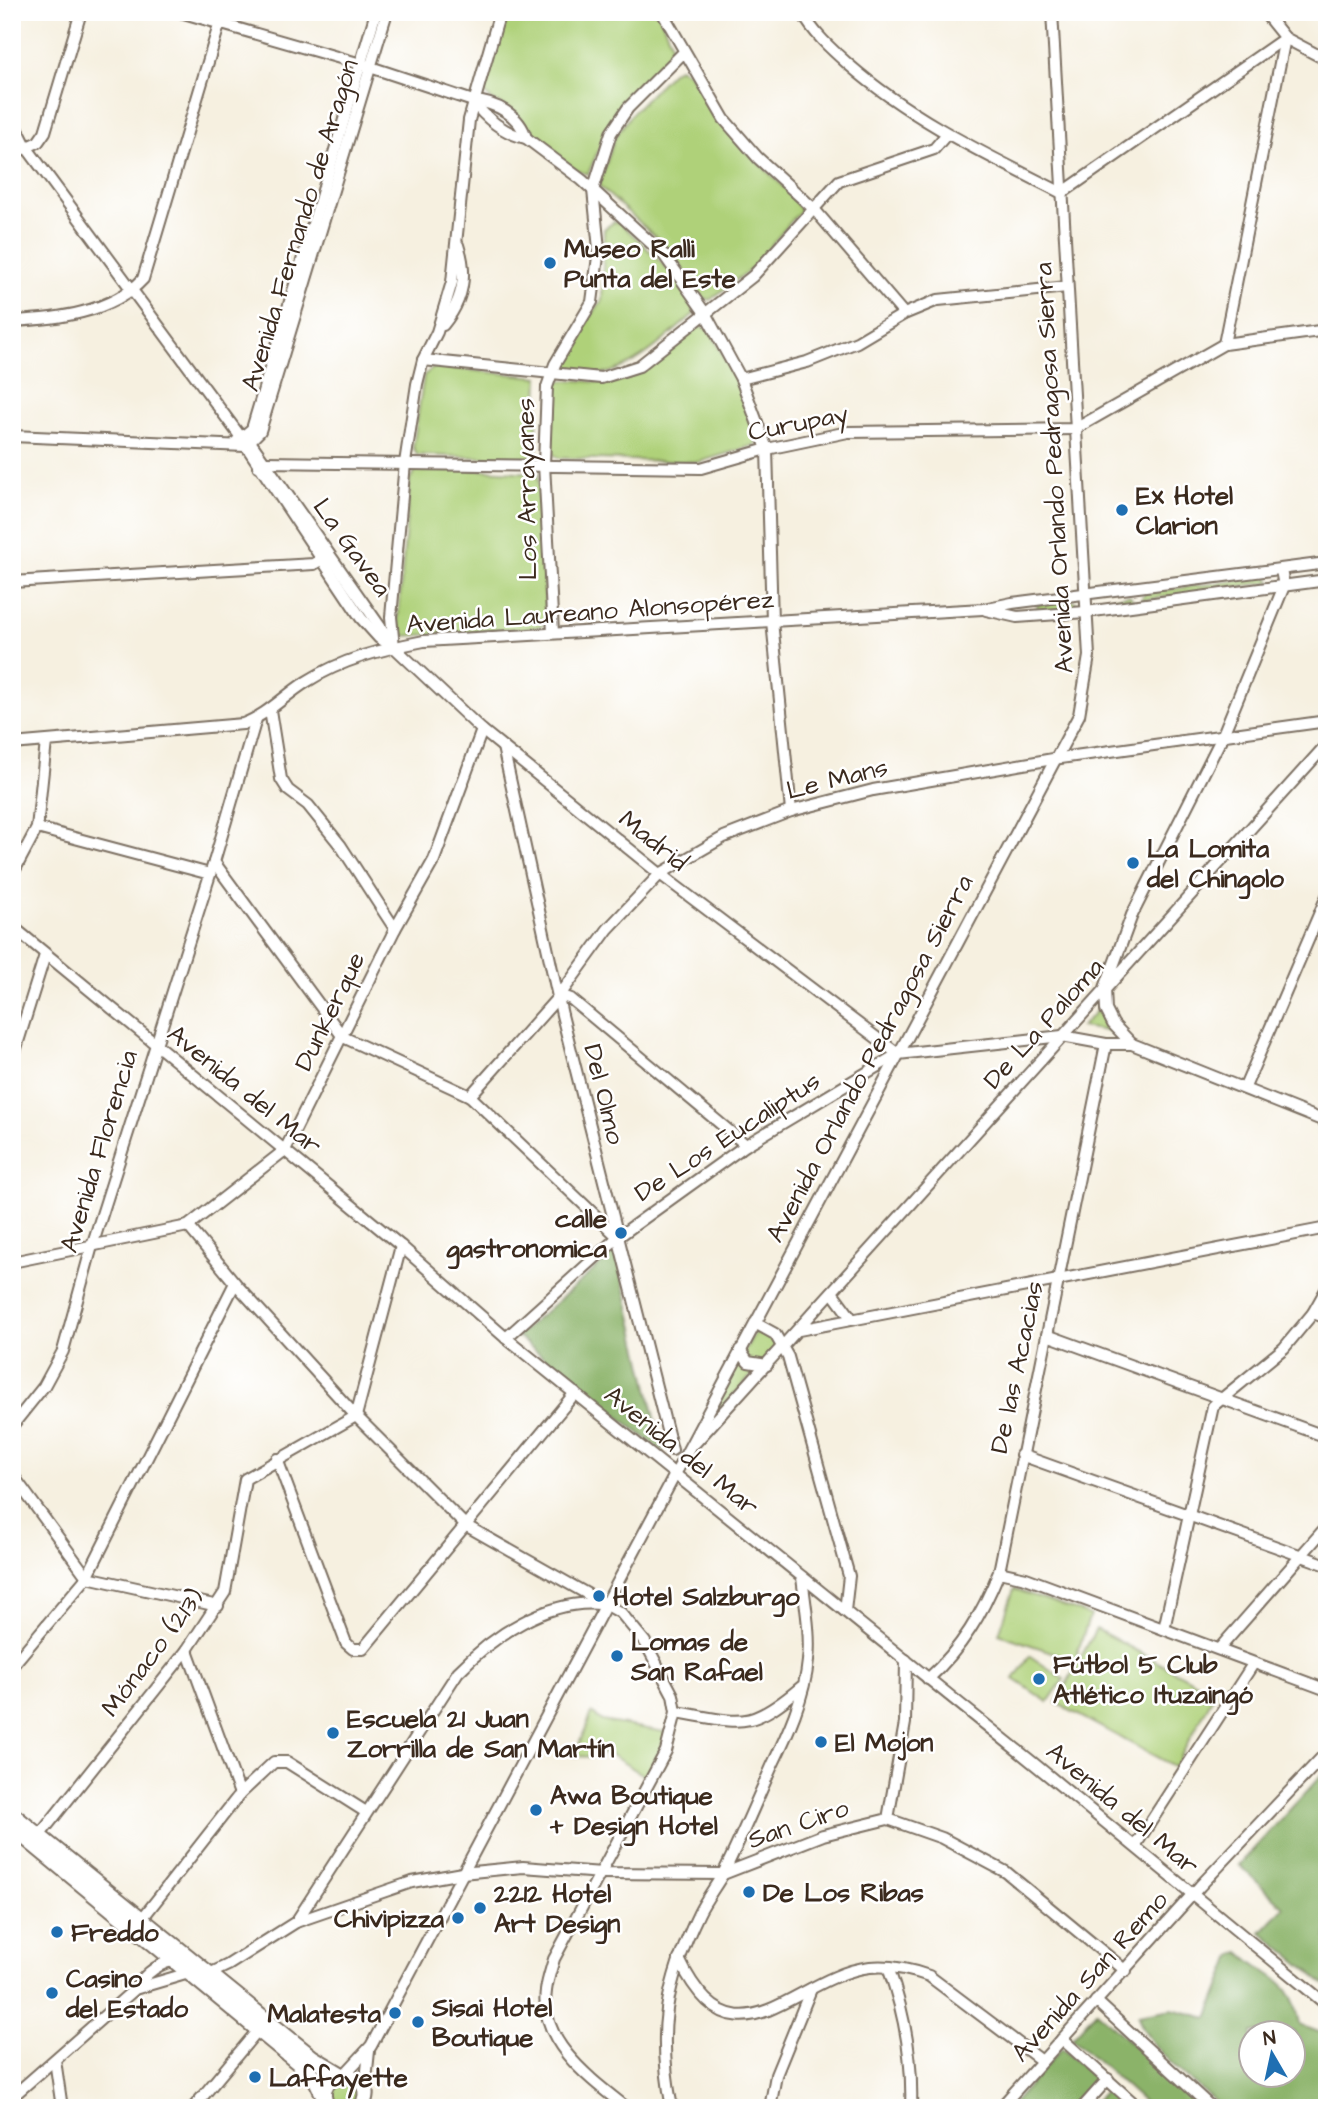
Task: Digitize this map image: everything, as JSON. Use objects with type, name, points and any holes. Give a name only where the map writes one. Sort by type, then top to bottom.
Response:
[{"type":"main road","points":[[12,1814],[312,2057],[343,2075],[358,2079],[364,2097],[373,2108]]},
{"type":"main road","points":[[12,1828],[314,2076],[326,2104]]},
{"type":"main road","points":[[326,2104],[331,2080],[343,2075]]},
{"type":"street","points":[[12,154],[38,142],[45,132],[81,12]]},
{"type":"street","points":[[180,12],[221,18],[473,101],[490,102],[511,116],[526,138],[593,190],[664,255],[705,313],[741,379],[767,449],[772,621],[791,811]]},
{"type":"street","name":"Avenida Fernando de Aragón","points":[[366,65],[376,12]]},
{"type":"street","name":"Avenida Fernando de Aragón","points":[[242,440],[260,431],[366,65],[387,12]]},
{"type":"street","points":[[394,647],[391,617],[405,463],[423,360],[437,332],[452,282],[457,243],[457,210],[473,101],[499,12]]},
{"type":"street","points":[[662,12],[683,53],[724,119],[741,139],[814,209],[904,314]]},
{"type":"street","points":[[802,12],[833,51],[878,90],[946,135],[1062,193],[1285,38]]},
{"type":"street","name":"Avenida Orlando Pedragosa Sierra","points":[[343,2075],[371,2046],[603,1604],[898,1054],[1052,760],[1079,715],[1087,680],[1086,612],[1052,12]]},
{"type":"street","points":[[1264,12],[1285,38],[1327,60]]},
{"type":"street","points":[[12,321],[58,319],[131,292],[143,279],[221,18]]},
{"type":"street","points":[[1224,344],[1285,38]]},
{"type":"street","name":"Los Arrayanes","points":[[553,634],[544,464],[550,373],[592,302],[599,249],[593,190],[611,133],[628,108],[683,53]]},
{"type":"street","name":"La Gavea","points":[[12,107],[14,122],[27,148],[394,647]]},
{"type":"street","points":[[423,360],[601,378],[639,366],[753,276],[839,181],[933,149],[946,135]]},
{"type":"street","points":[[741,379],[807,362],[857,342],[904,314],[938,300],[1067,287]]},
{"type":"street","name":"Curupay","points":[[261,464],[544,464],[701,468],[767,449],[848,432],[1075,429],[1224,344],[1327,330]]},
{"type":"street","points":[[12,436],[242,440]]},
{"type":"street","points":[[12,582],[326,558]]},
{"type":"street","name":"Avenida Laureano Alonsopérez","points":[[12,744],[226,727],[256,719],[325,671],[394,647],[473,637],[983,609],[1327,564]]},
{"type":"street","points":[[1132,1044],[1113,1024],[1106,1010],[1105,988],[1132,915],[1222,737],[1284,586],[1281,570]]},
{"type":"street","name":"Avenida Laureano Alonsopérez","points":[[983,609],[1017,617],[1086,612],[1327,580]]},
{"type":"street","points":[[1134,590],[1136,606]]},
{"type":"street","points":[[1032,601],[1034,616]]},
{"type":"street","name":"Madrid","points":[[394,647],[482,730],[660,874],[898,1054]]},
{"type":"street","points":[[270,710],[281,779],[334,838],[395,929]]},
{"type":"street","name":"Avenida Florencia","points":[[12,1426],[44,1386],[62,1350],[256,719]]},
{"type":"street","name":"Le Mans","points":[[470,1096],[560,995],[608,929],[660,874],[724,837],[791,811],[873,790],[1052,760],[1327,720]]},
{"type":"street","name":"Dunkerque","points":[[12,1262],[188,1226],[285,1150],[395,929],[434,860],[482,730]]},
{"type":"street","points":[[12,875],[37,828],[46,742]]},
{"type":"street","name":"De La Paloma","points":[[684,1455],[1327,744]]},
{"type":"street","name":"Del Olmo","points":[[503,747],[560,995],[562,1015],[672,1450]]},
{"type":"street","points":[[37,828],[210,873]]},
{"type":"street","points":[[214,862],[343,1037],[470,1096],[618,1237]]},
{"type":"street","points":[[1245,1087],[1327,896]]},
{"type":"street","name":"Avenida del Mar","points":[[12,926],[401,1246],[506,1338],[1135,1846],[1327,2005]]},
{"type":"street","points":[[12,1061],[45,955]]},
{"type":"street","points":[[560,995],[571,999],[746,1145]]},
{"type":"street","name":"De Los Eucaliptus","points":[[506,1338],[618,1237],[746,1145],[898,1054],[1062,1036],[1106,1044],[1132,1044],[1327,1122]]},
{"type":"street","name":"De las Acacias","points":[[928,1679],[952,1657],[970,1632],[999,1572],[1106,1044]]},
{"type":"street","points":[[188,1226],[235,1283],[356,1416],[466,1525],[621,1613],[645,1642],[673,1695],[676,1712],[666,1751],[554,1959],[545,1993],[547,2014],[568,2056],[585,2075],[627,2108]]},
{"type":"street","points":[[775,1334],[797,1332],[852,1319],[1327,1228]]},
{"type":"street","points":[[356,1416],[401,1246]]},
{"type":"street","points":[[12,1666],[87,1577],[235,1283]]},
{"type":"street","points":[[1164,1629],[1213,1406],[1284,1348],[1313,1313],[1327,1287]]},
{"type":"street","points":[[832,1292],[852,1319]]},
{"type":"street","points":[[1313,1313],[1327,1318]]},
{"type":"street","points":[[755,1322],[775,1334],[783,1346],[849,1576],[845,1611]]},
{"type":"street","points":[[1047,1335],[1327,1437]]},
{"type":"street","points":[[740,1350],[754,1365],[767,1365]]},
{"type":"street","points":[[277,1459],[346,1643],[353,1649],[363,1649],[575,1393]]},
{"type":"street","name":"Mónaco (213)","points":[[38,1836],[187,1650],[218,1606],[225,1592],[245,1479],[356,1416]]},
{"type":"street","points":[[1021,1455],[1327,1565]]},
{"type":"street","points":[[12,1474],[87,1577],[218,1606]]},
{"type":"street","points":[[1219,1648],[1327,1526]]},
{"type":"street","points":[[999,1572],[1026,1578],[1327,1690]]},
{"type":"street","points":[[672,2108],[663,2062],[666,2008],[679,1959],[700,1912],[723,1874],[782,1745],[802,1686],[808,1663],[809,1639],[802,1577]]},
{"type":"street","points":[[296,1922],[458,1672],[488,1643],[521,1624],[556,1610],[587,1603],[603,1604]]},
{"type":"street","points":[[187,1650],[240,1794]]},
{"type":"street","points":[[888,1819],[905,1723],[906,1660]]},
{"type":"street","points":[[1135,1846],[1253,1664]]},
{"type":"street","points":[[676,1712],[736,1723],[759,1717],[802,1686]]},
{"type":"street","name":"Avenida San Remo","points":[[1000,2108],[1192,1895],[1327,1752]]},
{"type":"street","points":[[141,1920],[240,1794],[262,1771],[280,1761],[287,1762],[366,1812]]},
{"type":"street","name":"San Ciro","points":[[215,1978],[228,1965],[296,1922],[412,1882],[462,1872],[523,1867],[602,1874],[723,1874],[823,1835],[888,1819],[942,1838],[1006,1872],[1126,1971]]},
{"type":"street","points":[[679,1959],[692,1987],[707,2004],[727,2013],[750,2015],[776,2009],[811,1989],[856,1971],[888,1967],[929,1976],[1042,2061]]},
{"type":"street","points":[[12,2097],[161,1964],[173,1960],[187,1962],[210,1979],[215,1978]]},
{"type":"street","points":[[888,1967],[903,2010],[912,2069],[911,2108]]},
{"type":"street","points":[[135,1989],[189,1973]]},
{"type":"street","points":[[771,2108],[776,2075],[811,1989]]},
{"type":"street","points":[[1096,2001],[1212,2108]]},
{"type":"street","points":[[193,2108],[258,2029]]},
{"type":"street","points":[[1062,2039],[1139,2108]]},
{"type":"street","name":"Avenida Orlando Pedragosa Sierra","points":[[364,2097],[371,2046]]},
{"type":"street","points":[[55,2060],[62,2108]]},
{"type":"street","points":[[1082,2108],[1108,2080]]},
{"type":"green space","points":[[506,12],[658,12],[671,42],[672,55],[625,104],[608,128],[588,174],[556,157],[513,112],[492,100],[482,90]]},
{"type":"green space","points":[[679,68],[689,73],[738,143],[787,190],[801,210],[751,269],[710,300],[703,298],[667,247],[599,186],[615,137],[633,112]]},
{"type":"green space","points":[[614,222],[620,223],[677,280],[693,304],[694,314],[636,360],[601,374],[584,374],[567,368],[564,356],[602,300],[604,229]]},
{"type":"green space","points":[[700,326],[710,330],[737,382],[758,437],[755,445],[699,462],[559,458],[551,453],[551,389],[556,382],[622,380],[643,369],[680,338]]},
{"type":"green space","points":[[435,367],[539,377],[536,454],[529,459],[417,455],[413,447],[424,375]]},
{"type":"green space","points":[[423,467],[538,473],[546,618],[543,625],[535,628],[404,636],[398,620],[410,479],[416,470]]},
{"type":"green space","points":[[1268,576],[1271,582],[1143,600],[1142,597],[1145,593]]},
{"type":"green space","points":[[1130,595],[1133,601],[1095,604],[1097,600]]},
{"type":"green space","points":[[1075,601],[1076,608],[1038,612],[1037,604]]},
{"type":"green space","points":[[1098,1009],[1113,1032],[1081,1027]]},
{"type":"green space","points":[[616,1251],[663,1452],[517,1336]]},
{"type":"green space","points":[[756,1330],[780,1345],[703,1428]]},
{"type":"green space","points":[[1014,1589],[1090,1615],[1075,1660],[999,1634]]},
{"type":"green space","points":[[1096,1629],[1215,1693],[1175,1767],[1056,1703]]},
{"type":"green space","name":"Fútbol 5 Club Atlético Ituzaingó","points":[[1030,1656],[1064,1679],[1048,1702],[1014,1679]]},
{"type":"green space","points":[[592,1713],[602,1721],[665,1732],[662,1748],[647,1777],[606,1752],[594,1757],[574,1756]]},
{"type":"green space","points":[[1327,1769],[1327,1986],[1261,1932],[1284,1907],[1239,1865]]},
{"type":"green space","points":[[1240,1952],[1286,1988],[1298,2018],[1238,2018],[1238,2088],[1308,2088],[1308,2028],[1327,2035],[1327,2108],[1223,2108],[1161,2053],[1142,2027],[1138,2015],[1172,2009],[1208,2018],[1232,1956]]},
{"type":"green space","points":[[1096,2011],[1202,2108],[1150,2108],[1072,2038]]},
{"type":"green space","points":[[1062,2048],[1096,2080],[1070,2108],[1009,2108]]},
{"type":"green space","points":[[344,2078],[360,2088],[355,2108],[334,2108],[328,2089]]},
{"type":"green space","points":[[1108,2088],[1128,2108],[1090,2108]]},
{"type":"place","name":"Museo Ralli Punta del Este","points":[[550,263]]},
{"type":"place","name":"Ex Hotel Clarion","points":[[1122,510]]},
{"type":"place","name":"La Lomita del Chingolo","points":[[1133,863]]},
{"type":"place","name":"calle gastronomica","points":[[621,1233]]},
{"type":"place","name":"Hotel Salzburgo","points":[[599,1596]]},
{"type":"place","name":"Lomas de San Rafael","points":[[617,1656]]},
{"type":"place","name":"Fútbol 5 Club Atlético Ituzaingó","points":[[1039,1679]]},
{"type":"place","name":"Escuela 21 Juan Zorrilla de San Martín","points":[[333,1733]]},
{"type":"place","name":"El Mojon","points":[[821,1742]]},
{"type":"place","name":"Awa Boutique + Design Hotel","points":[[536,1810]]},
{"type":"place","name":"De Los Ribas","points":[[749,1892]]},
{"type":"place","name":"2212 Hotel Art Design","points":[[480,1908]]},
{"type":"place","name":"Chivipizza","points":[[458,1918]]},
{"type":"place","name":"Freddo","points":[[57,1932]]},
{"type":"place","name":"Casino del Estado","points":[[52,1993]]},
{"type":"place","name":"Malatesta","points":[[395,2013]]},
{"type":"place","name":"Sisai Hotel Boutique","points":[[418,2022]]},
{"type":"place","name":"Laffayette","points":[[255,2077]]}]
